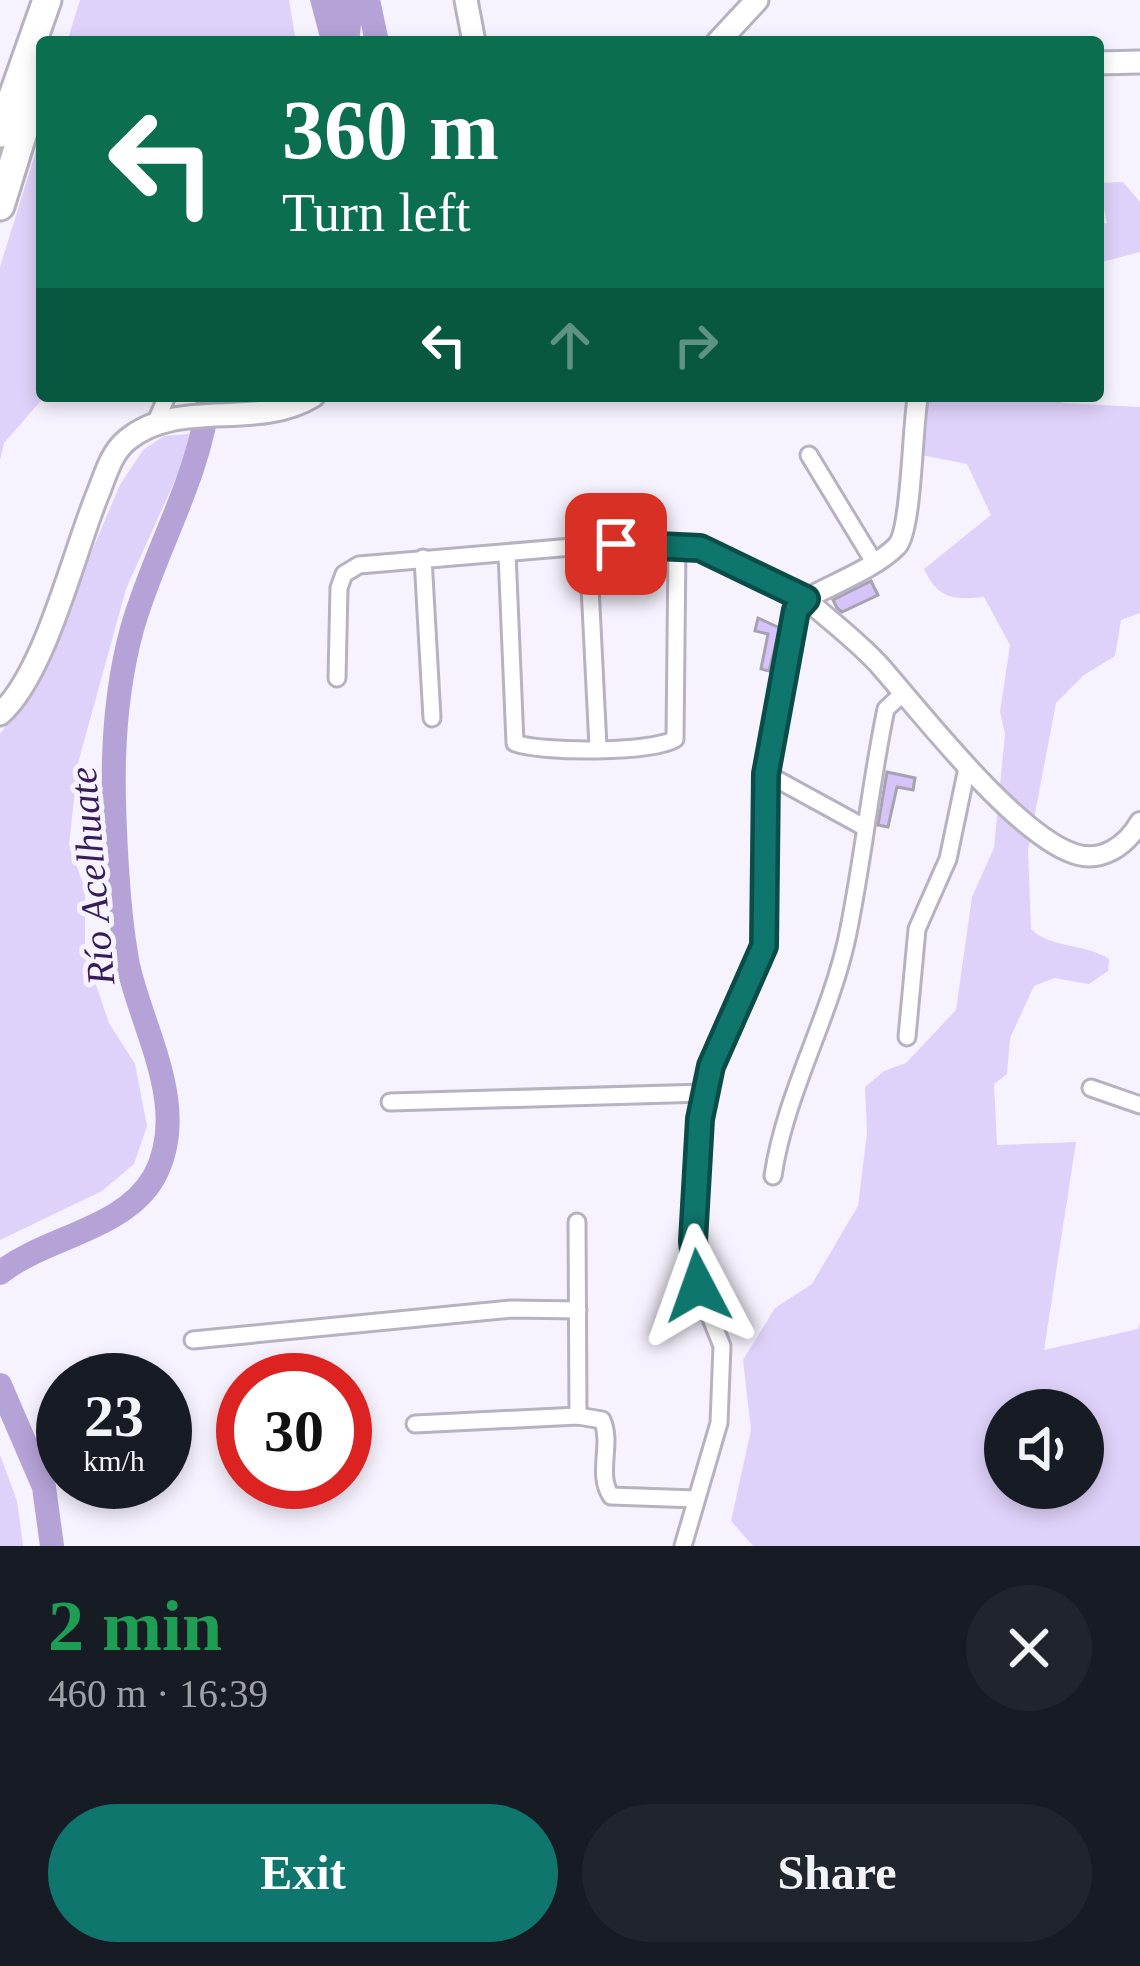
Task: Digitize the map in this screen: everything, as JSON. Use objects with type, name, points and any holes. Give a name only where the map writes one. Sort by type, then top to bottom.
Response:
[{"type":"highway","points":[[0,133],[46,0]]},
{"type":"highway","points":[[53,36],[64,0]]},
{"type":"highway","points":[[0,206],[36,90]]},
{"type":"main road","points":[[466,0],[473,36]]},
{"type":"main road","points":[[724,36],[757,0]]},
{"type":"main road","points":[[1104,63],[1140,62]]},
{"type":"main road","points":[[0,714],[33,668],[110,461],[129,438],[178,418],[251,416],[302,402]]},
{"type":"street","points":[[154,426],[164,402]]},
{"type":"street","points":[[682,1546],[719,1423],[722,1346],[698,1286],[693,1241],[705,1093],[711,1066],[764,946],[766,774],[796,610],[806,599],[874,562],[906,533],[917,402]]},
{"type":"street","points":[[809,455],[874,562]]},
{"type":"street","points":[[337,678],[344,574],[359,565],[644,541],[700,548],[806,599],[881,668],[900,696],[967,768],[1073,854],[1103,854],[1128,842],[1140,822]]},
{"type":"street","points":[[507,553],[515,743],[530,748],[598,747],[675,739],[677,545]]},
{"type":"street","points":[[588,546],[598,747]]},
{"type":"street","points":[[423,558],[432,718]]},
{"type":"street","points":[[773,1176],[781,1125],[812,1054],[847,938],[862,826],[886,709],[900,696]]},
{"type":"street","points":[[907,1037],[917,929],[948,859],[967,768]]},
{"type":"street","points":[[766,774],[862,826]]},
{"type":"street","points":[[1090,1088],[1140,1105]]},
{"type":"street","points":[[390,1102],[705,1093]]},
{"type":"street","points":[[578,1222],[578,1416]]},
{"type":"street","points":[[193,1340],[511,1309],[578,1310]]},
{"type":"street","points":[[416,1424],[578,1416],[602,1420],[606,1429],[604,1485],[611,1496],[696,1499]]},
{"type":"shaded area","points":[[80,0],[289,0],[295,36],[69,36]]},
{"type":"shaded area","points":[[310,0],[364,0],[360,36],[319,36]]},
{"type":"shaded area","points":[[36,151],[36,402],[40,402],[4,443],[0,460],[0,267]]},
{"type":"shaded area","points":[[1123,182],[1140,202],[1140,252],[1104,261],[1107,223],[1104,183]]},
{"type":"shaded area","points":[[925,402],[1140,407],[1140,613],[1121,620],[1115,656],[1084,675],[1056,703],[1028,850],[1031,929],[1048,940],[1109,959],[1108,971],[1089,984],[1054,978],[1034,986],[1010,1038],[1007,1074],[994,1084],[997,1145],[1076,1142],[1044,1350],[1138,1329],[1140,1323],[1140,1546],[753,1546],[731,1521],[751,1430],[743,1360],[775,1308],[812,1284],[858,1206],[867,1133],[865,1087],[884,1071],[906,1063],[956,1010],[972,897],[994,848],[1005,734],[1000,712],[1010,645],[984,597],[941,592],[924,569],[991,515],[967,464],[921,455]]},
{"type":"shaded area","points":[[189,434],[185,458],[126,589],[78,763],[69,845],[85,889],[85,953],[109,1023],[135,1064],[147,1126],[134,1164],[102,1191],[0,1240],[0,734],[33,689],[120,485],[143,450],[164,436]]},
{"type":"shaded area","points":[[0,1455],[17,1501],[23,1546],[0,1546]]},
{"type":"building","points":[[871,581],[878,595],[842,612],[837,608],[833,600]]},
{"type":"building","points":[[758,618],[780,628],[769,671],[761,669],[768,634],[755,631]]},
{"type":"building","points":[[887,772],[915,778],[913,790],[897,787],[888,827],[878,825]]},
{"type":"waterway","name":"Río Acelhuate","points":[[368,0],[376,36]]},
{"type":"waterway","name":"Río Acelhuate","points":[[0,1273],[123,1209],[154,1177],[164,1151],[166,1098],[128,965],[122,924],[114,756],[119,692],[132,629],[196,456],[208,402]]},
{"type":"waterway","name":"Río Acelhuate","points":[[0,1385],[44,1487],[52,1546]]},
{"type":"route","points":[[616,544],[644,541],[700,548],[806,599],[796,610],[766,774],[764,946],[711,1066],[700,1119],[693,1241],[698,1286]]}]
